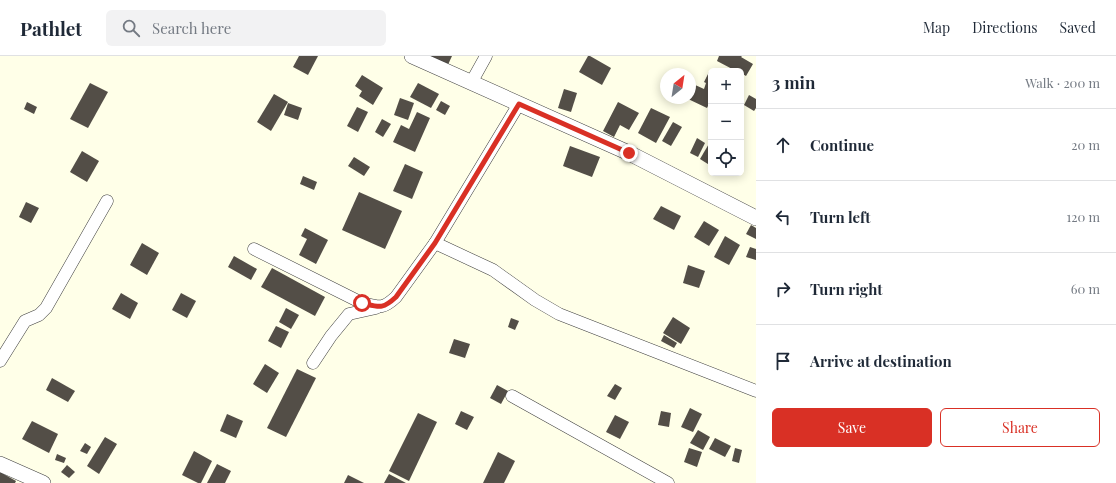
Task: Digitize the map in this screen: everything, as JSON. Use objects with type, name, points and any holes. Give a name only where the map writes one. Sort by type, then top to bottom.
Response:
[{"type":"street","points":[[412,56],[629,153],[756,218]]},
{"type":"street","points":[[472,83],[486,56]]},
{"type":"street","points":[[313,363],[331,336],[349,314],[388,305],[396,297],[435,243],[519,104]]},
{"type":"street","points":[[0,361],[25,321],[39,315],[46,308],[107,201]]},
{"type":"street","points":[[435,243],[493,270],[535,300],[559,314],[756,391]]},
{"type":"street","points":[[254,249],[362,303],[379,307]]},
{"type":"street","points":[[512,396],[668,483]]},
{"type":"street","points":[[0,464],[43,483]]},
{"type":"building","points":[[299,56],[318,56],[308,75],[293,67]]},
{"type":"building","points":[[418,56],[452,56],[446,69]]},
{"type":"building","points":[[588,56],[611,68],[602,85],[579,72]]},
{"type":"building","points":[[719,56],[742,56],[741,57],[753,64],[746,76],[744,75],[744,68],[730,68],[717,61]]},
{"type":"building","points":[[708,74],[707,108],[696,103],[696,85],[704,89],[706,83],[704,82]]},
{"type":"building","points":[[362,75],[383,88],[373,105],[359,96],[362,91],[355,86]]},
{"type":"building","points":[[90,83],[108,92],[88,128],[70,119]]},
{"type":"building","points":[[418,83],[439,94],[431,108],[410,97]]},
{"type":"building","points":[[564,89],[577,93],[571,112],[558,108]]},
{"type":"building","points":[[274,94],[288,102],[271,131],[257,122]]},
{"type":"building","points":[[749,95],[756,99],[756,108],[754,111],[744,105]]},
{"type":"building","points":[[400,98],[414,103],[408,120],[394,115]]},
{"type":"building","points":[[441,101],[450,106],[445,115],[436,110]]},
{"type":"building","points":[[27,102],[37,107],[34,114],[24,109]]},
{"type":"building","points":[[618,102],[639,113],[629,130],[620,125],[614,137],[603,131]]},
{"type":"building","points":[[288,103],[302,108],[298,120],[284,115]]},
{"type":"building","points":[[357,107],[368,112],[358,132],[347,126]]},
{"type":"building","points":[[651,108],[670,117],[656,143],[638,133]]},
{"type":"building","points":[[417,112],[430,118],[415,152],[393,142],[401,125],[409,129]]},
{"type":"building","points":[[382,119],[391,124],[383,137],[375,132]]},
{"type":"building","points":[[673,122],[682,127],[671,146],[662,141]]},
{"type":"building","points":[[697,138],[705,143],[698,157],[690,153]]},
{"type":"building","points":[[708,145],[708,164],[700,159]]},
{"type":"building","points":[[570,146],[600,157],[592,177],[563,166]]},
{"type":"building","points":[[82,151],[99,161],[87,182],[70,172]]},
{"type":"building","points":[[354,157],[370,167],[364,176],[348,166]]},
{"type":"building","points":[[405,164],[423,172],[412,199],[393,191]]},
{"type":"building","points":[[303,176],[317,182],[314,190],[300,184]]},
{"type":"building","points":[[359,192],[402,211],[385,249],[342,230]]},
{"type":"building","points":[[26,202],[39,208],[31,223],[19,217]]},
{"type":"building","points":[[661,206],[681,216],[674,230],[653,219]]},
{"type":"building","points":[[704,221],[719,230],[709,246],[694,237]]},
{"type":"building","points":[[751,225],[756,228],[756,239],[746,234]]},
{"type":"building","points":[[305,228],[328,240],[316,264],[299,255],[307,239],[301,236]]},
{"type":"building","points":[[725,236],[740,245],[729,265],[714,257]]},
{"type":"building","points":[[142,243],[159,253],[147,275],[130,265]]},
{"type":"building","points":[[750,247],[756,249],[756,260],[746,257]]},
{"type":"building","points":[[234,256],[257,269],[251,280],[228,267]]},
{"type":"building","points":[[688,265],[705,271],[699,288],[683,283]]},
{"type":"building","points":[[272,268],[325,297],[315,316],[261,287]]},
{"type":"building","points":[[121,293],[138,303],[130,319],[112,309]]},
{"type":"building","points":[[181,293],[196,301],[187,318],[172,310]]},
{"type":"building","points":[[286,308],[299,315],[291,329],[279,322]]},
{"type":"building","points":[[673,317],[690,328],[681,344],[663,333]]},
{"type":"building","points":[[511,318],[519,321],[515,330],[508,327]]},
{"type":"building","points":[[276,326],[289,332],[281,348],[268,341]]},
{"type":"building","points":[[664,335],[677,343],[674,348],[661,341]]},
{"type":"building","points":[[454,339],[470,344],[465,358],[449,353]]},
{"type":"building","points":[[265,364],[279,373],[267,393],[253,384]]},
{"type":"building","points":[[297,369],[316,378],[286,437],[267,428]]},
{"type":"building","points":[[52,378],[75,391],[68,402],[46,390]]},
{"type":"building","points":[[615,384],[622,388],[615,400],[607,396]]},
{"type":"building","points":[[497,385],[508,391],[501,404],[490,398]]},
{"type":"building","points":[[690,408],[702,414],[693,432],[681,427]]},
{"type":"building","points":[[461,411],[474,417],[467,430],[455,424]]},
{"type":"building","points":[[661,411],[671,413],[669,427],[658,425]]},
{"type":"building","points":[[418,413],[437,422],[409,481],[389,471]]},
{"type":"building","points":[[227,414],[243,421],[236,438],[220,431]]},
{"type":"building","points":[[615,415],[629,422],[620,439],[606,432]]},
{"type":"building","points":[[32,421],[58,434],[49,453],[22,439]]},
{"type":"building","points":[[698,430],[710,437],[703,450],[690,443]]},
{"type":"building","points":[[105,437],[117,444],[99,474],[87,466]]},
{"type":"building","points":[[715,438],[731,446],[725,457],[709,449]]},
{"type":"building","points":[[85,443],[91,447],[87,454],[80,451]]},
{"type":"building","points":[[689,448],[702,452],[697,467],[684,462]]},
{"type":"building","points":[[735,448],[742,450],[739,463],[732,461]]},
{"type":"building","points":[[194,451],[212,461],[201,483],[182,475]]},
{"type":"building","points":[[498,452],[515,461],[504,483],[483,483]]},
{"type":"building","points":[[57,454],[66,458],[64,463],[55,460]]},
{"type":"building","points":[[217,464],[231,471],[225,483],[207,483]]},
{"type":"building","points":[[67,465],[75,472],[69,478],[61,472]]},
{"type":"building","points":[[0,472],[16,481],[15,483],[0,483]]},
{"type":"building","points":[[389,474],[406,483],[384,483]]},
{"type":"building","points":[[348,475],[364,483],[344,483]]},
{"type":"route","points":[[362,303],[379,307],[388,305],[396,297],[435,243],[519,104],[629,153]]}]
